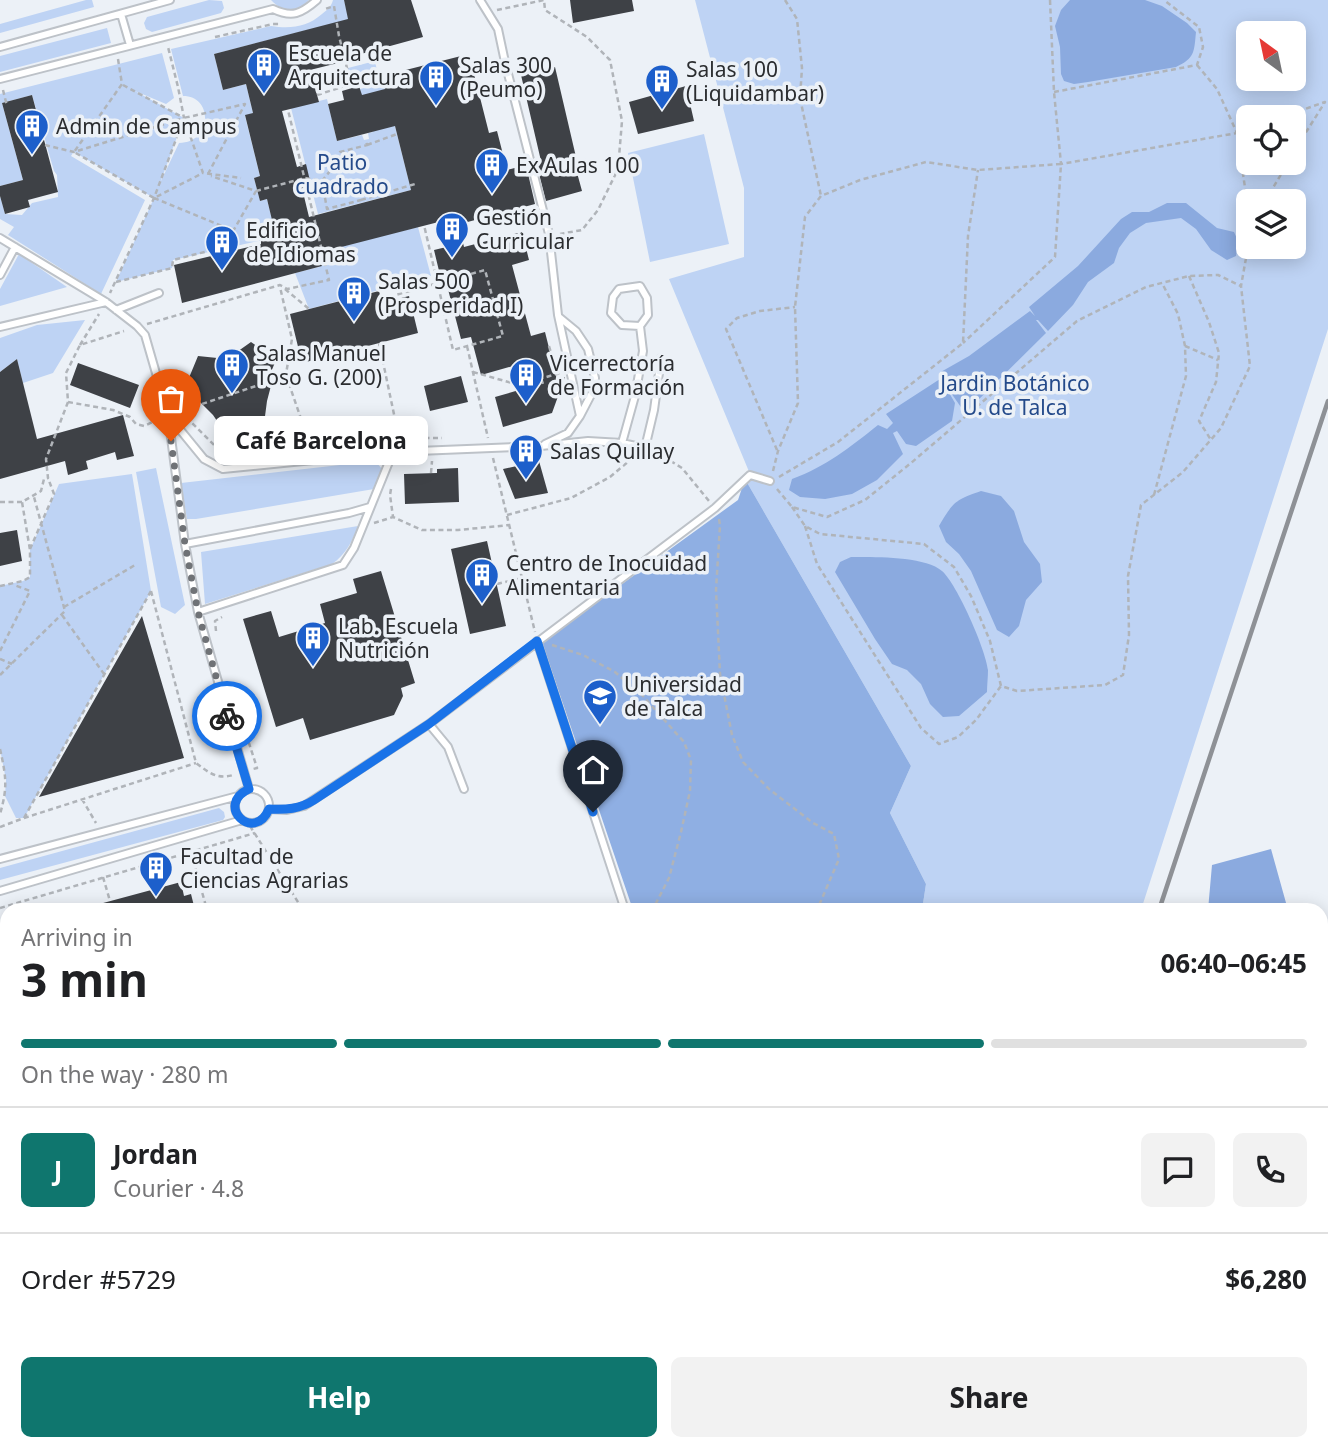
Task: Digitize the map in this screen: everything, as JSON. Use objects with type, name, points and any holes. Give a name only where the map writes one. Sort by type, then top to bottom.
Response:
[{"type":"lane","points":[[0,47],[170,0]]},
{"type":"lane","points":[[0,79],[273,9],[292,15],[306,10],[317,0]]},
{"type":"lane","points":[[480,0],[498,29],[550,234],[558,316],[580,416]]},
{"type":"lane","points":[[121,14],[130,44]]},
{"type":"lane","points":[[0,237],[106,302],[145,335],[167,415],[185,544],[198,612],[249,789]]},
{"type":"lane","points":[[0,275],[15,247]]},
{"type":"lane","points":[[622,443],[635,396],[643,351],[640,326],[648,315],[647,298],[640,286],[619,289],[613,297],[611,313],[622,325],[640,326]]},
{"type":"lane","points":[[116,310],[159,293]]},
{"type":"lane","points":[[0,327],[106,302]]},
{"type":"lane","points":[[541,446],[568,433],[594,389],[595,378],[588,349],[576,331],[558,316]]},
{"type":"lane","points":[[167,415],[204,459],[223,469],[394,452],[490,449],[588,441],[622,443],[645,448],[654,410],[661,358]]},
{"type":"lane","points":[[198,612],[343,565],[354,548],[394,452]]},
{"type":"lane","points":[[269,809],[287,810],[304,806],[429,724],[715,508],[750,475],[771,481]]},
{"type":"lane","points":[[185,544],[370,507]]},
{"type":"lane","points":[[537,641],[623,903]]},
{"type":"lane","points":[[429,724],[448,747],[464,789]]},
{"type":"lane","points":[[0,859],[238,796],[249,789],[262,791],[269,802],[266,816],[255,823],[245,822],[0,891]]},
{"type":"lane","points":[[238,796],[235,809],[237,816],[245,822]]},
{"type":"path","points":[[488,13],[544,0],[545,10],[587,37],[610,60],[622,121],[618,169],[598,210],[582,230],[550,234]]},
{"type":"path","points":[[785,0],[797,19],[802,68],[800,98],[821,196]]},
{"type":"path","points":[[771,481],[838,442],[963,343],[1055,257],[1061,164],[1054,92],[1050,0]]},
{"type":"path","points":[[1164,0],[1199,26],[1203,47],[1197,65]]},
{"type":"path","points":[[316,11],[334,6],[351,84],[317,95]]},
{"type":"path","points":[[207,38],[273,24],[286,24]]},
{"type":"path","points":[[155,50],[167,47],[184,118],[205,174]]},
{"type":"path","points":[[74,152],[122,84],[118,58]]},
{"type":"path","points":[[1054,92],[1197,65]]},
{"type":"path","points":[[1197,65],[1217,89],[1236,131]]},
{"type":"path","points":[[122,84],[184,118]]},
{"type":"path","points":[[0,91],[3,90],[8,106]]},
{"type":"path","points":[[1306,132],[1328,96]]},
{"type":"path","points":[[1306,109],[1325,102]]},
{"type":"path","points":[[74,152],[184,118],[245,104],[205,174]]},
{"type":"path","points":[[80,345],[280,285],[287,289],[329,280],[288,110]]},
{"type":"path","points":[[30,550],[54,494],[48,478],[46,459],[68,402],[66,373],[116,282],[154,198],[184,118]]},
{"type":"path","points":[[771,481],[778,451],[798,403],[795,307],[804,217],[821,196],[860,180],[926,162],[978,170],[1061,164],[1236,133]]},
{"type":"path","points":[[397,134],[340,152],[334,166],[322,181],[327,209],[415,184]]},
{"type":"path","points":[[366,140],[367,145]]},
{"type":"path","points":[[45,145],[74,152],[154,198],[233,231]]},
{"type":"path","points":[[963,343],[968,236],[978,170]]},
{"type":"path","points":[[205,174],[256,191],[304,178],[322,181]]},
{"type":"path","points":[[154,198],[205,174],[241,178]]},
{"type":"path","points":[[116,282],[172,268],[173,260],[225,247],[256,191]]},
{"type":"path","points":[[381,299],[438,283],[485,270],[503,336],[453,350],[438,283],[424,225]]},
{"type":"path","points":[[1001,686],[1017,691],[1105,685],[1123,675],[1129,635],[1128,576],[1141,505],[1183,472],[1221,428],[1250,366],[1241,286],[1246,259]]},
{"type":"path","points":[[792,507],[827,517],[865,500],[1077,321],[1146,287],[1189,276],[1218,275],[1241,286]]},
{"type":"path","points":[[1189,276],[1219,353],[1216,382],[1199,421],[1211,440]]},
{"type":"path","points":[[1154,495],[1186,376],[1185,346],[1178,314],[1162,283]]},
{"type":"path","points":[[280,285],[309,309]]},
{"type":"path","points":[[280,285],[292,339],[286,374],[312,451]]},
{"type":"path","points":[[778,451],[726,329],[737,318],[795,307]]},
{"type":"path","points":[[374,442],[400,438],[379,343]]},
{"type":"path","points":[[467,346],[537,641],[574,651],[615,672],[642,695],[684,742],[691,760],[690,791],[669,878],[656,903]]},
{"type":"path","points":[[549,346],[559,380]]},
{"type":"path","points":[[1185,346],[1218,360]]},
{"type":"path","points":[[536,363],[543,384]]},
{"type":"path","points":[[473,372],[519,385],[571,369]]},
{"type":"path","points":[[68,402],[113,410],[144,426],[167,415],[286,374]]},
{"type":"path","points":[[182,410],[225,457]]},
{"type":"path","points":[[507,515],[571,498],[610,477],[645,448],[659,453],[682,468],[715,508],[720,525],[716,590],[720,674],[732,735],[743,762],[769,789],[813,823],[834,834],[839,859],[820,903]]},
{"type":"path","points":[[431,473],[433,458]]},
{"type":"path","points":[[0,502],[22,502],[34,496],[41,491],[44,479],[48,478]]},
{"type":"path","points":[[771,481],[805,526],[817,564],[921,728],[939,744],[958,737],[976,720],[1001,686]]},
{"type":"path","points":[[392,483],[390,495],[393,517],[422,530],[510,525]]},
{"type":"path","points":[[0,676],[65,611],[34,496]]},
{"type":"path","points":[[0,586],[30,577],[30,550],[22,502]]},
{"type":"path","points":[[805,526],[820,534],[924,544],[954,567],[971,596],[990,641],[1001,686]]},
{"type":"path","points":[[64,607],[135,565]]},
{"type":"path","points":[[497,583],[522,578]]},
{"type":"path","points":[[0,651],[30,591],[11,584]]},
{"type":"path","points":[[0,828],[23,817],[196,763],[151,591],[23,817]]},
{"type":"path","points":[[62,615],[104,674]]},
{"type":"path","points":[[0,659],[12,664]]},
{"type":"path","points":[[0,749],[6,780],[0,814]]},
{"type":"path","points":[[82,799],[102,833]]},
{"type":"path","points":[[245,822],[299,903]]},
{"type":"path","points":[[17,903],[254,833]]},
{"type":"path","points":[[191,851],[205,903]]},
{"type":"path","points":[[153,862],[159,887]]},
{"type":"path","points":[[103,877],[110,901]]},
{"type":"green space","points":[[92,0],[94,7],[0,33],[0,24]]},
{"type":"green space","points":[[209,0],[222,1],[224,8],[221,13],[152,32],[146,29],[144,23],[147,17]]},
{"type":"green space","points":[[271,0],[309,0],[290,10]]},
{"type":"green space","points":[[333,0],[344,0],[351,28],[327,25],[214,54],[223,90],[246,84],[253,113],[245,116],[260,176],[254,178],[260,201],[267,199],[276,237],[173,260],[172,268],[116,282],[154,198],[74,152],[78,145],[71,156],[145,200],[101,294],[8,235],[14,227],[0,219],[0,196],[5,214],[22,215],[32,203],[58,197],[57,175],[32,95],[2,103],[23,180],[0,186],[0,94],[162,53],[174,98],[166,104],[135,91],[184,118],[160,183],[179,143],[198,136],[205,119],[200,103],[183,96],[171,49],[271,26],[292,27],[305,24],[326,11]]},
{"type":"green space","name":"Jardin Botánico U. de Talca","points":[[695,0],[1328,0],[1328,329],[1143,903],[923,903],[926,884],[890,813],[911,766],[745,479],[750,474],[669,279],[744,257],[744,188]]},
{"type":"green space","points":[[107,28],[111,43],[0,72],[0,56]]},
{"type":"green space","points":[[375,61],[378,76],[329,87],[325,74]]},
{"type":"green space","name":"Patio cuadrado","points":[[384,83],[411,190],[318,214],[291,108],[327,99],[337,141],[362,135],[364,140],[369,139],[368,133],[373,132],[365,95],[361,95],[360,89]]},
{"type":"green space","points":[[704,134],[729,244],[650,262],[628,153]]},
{"type":"green space","points":[[418,227],[431,276],[309,309],[295,273],[319,267],[327,249]]},
{"type":"green space","points":[[19,254],[67,287],[0,306],[0,289]]},
{"type":"green space","points":[[85,320],[53,373],[23,383],[17,359],[0,372],[0,338],[37,325]]},
{"type":"green space","points":[[375,461],[383,470],[374,489],[187,519],[181,483]]},
{"type":"green space","points":[[156,468],[185,605],[175,614],[161,607],[136,472]]},
{"type":"green space","points":[[132,474],[151,591],[24,818],[16,818],[5,796],[6,780],[0,749],[0,586],[30,577],[30,550],[59,484]]},
{"type":"green space","points":[[358,526],[348,547],[332,564],[205,604],[201,552]]},
{"type":"green space","points":[[219,808],[224,812],[223,820],[0,880],[0,868]]},
{"type":"shaded area","points":[[1070,0],[1145,0],[1162,6],[1196,32],[1192,54],[1187,61],[1176,67],[1074,84],[1064,81],[1055,26],[1061,10]]},
{"type":"shaded area","points":[[1167,203],[1186,203],[1217,228],[1234,232],[1236,256],[1227,260],[1211,250],[1196,229],[1181,218],[1146,223],[1130,233],[1119,248],[1114,263],[1088,282],[1073,305],[1048,331],[1036,320],[1046,333],[965,413],[949,390],[955,403],[952,421],[916,446],[906,444],[897,431],[893,433],[903,454],[877,480],[852,494],[825,499],[800,497],[789,490],[792,479],[827,462],[878,425],[887,429],[893,423],[886,414],[940,379],[946,386],[939,373],[969,356],[1030,311],[1035,316],[1029,307],[1078,266],[1121,219],[1132,212],[1149,212]]},
{"type":"shaded area","points":[[745,479],[911,766],[890,813],[926,884],[923,903],[631,903],[542,642],[738,500]]},
{"type":"shaded area","points":[[981,491],[1001,496],[1014,511],[1024,542],[1040,564],[1042,582],[1026,600],[1019,626],[1009,637],[997,630],[971,571],[946,542],[939,526],[956,503]]},
{"type":"shaded area","points":[[851,557],[899,558],[924,562],[942,571],[948,578],[970,618],[988,670],[987,692],[959,716],[943,717],[930,704],[921,684],[907,670],[892,664],[875,639],[835,572],[840,562]]},
{"type":"shaded area","points":[[1271,849],[1286,903],[1209,903],[1212,865]]},
{"type":"building","points":[[344,0],[411,0],[423,37],[310,70],[319,102],[282,111],[297,167],[306,164],[311,185],[302,188],[309,217],[411,190],[395,126],[337,141],[328,104],[344,100],[342,91],[359,86],[362,95],[385,89],[382,76],[469,54],[489,133],[497,131],[507,170],[526,165],[535,204],[460,224],[458,217],[318,253],[322,266],[182,303],[174,265],[261,244],[261,241],[276,237],[267,199],[260,201],[254,178],[260,176],[245,115],[253,113],[246,84],[223,90],[214,54],[348,19]]},
{"type":"building","points":[[570,0],[632,0],[634,11],[573,23]]},
{"type":"building","points":[[555,67],[582,191],[546,201],[536,162],[541,161],[521,75]]},
{"type":"building","name":"Salas 100 (Liquidambar)","points":[[686,86],[694,121],[638,134],[629,102]]},
{"type":"building","name":"Admin de Campus","points":[[32,95],[58,192],[28,200],[30,207],[5,214],[0,186],[23,180],[2,103]]},
{"type":"building","points":[[522,232],[529,260],[512,265],[531,336],[545,332],[557,380],[565,377],[552,413],[503,427],[495,397],[519,390],[513,366],[481,375],[471,337],[461,339],[444,274],[440,275],[434,250],[463,243],[464,247]]},
{"type":"building","name":"Salas 500 (Prosperidad I)","points":[[379,291],[382,303],[409,296],[418,333],[302,363],[290,314]]},
{"type":"building","name":"Salas Manuel Toso G. (200)","points":[[251,342],[276,360],[271,372],[273,378],[262,439],[234,446],[213,415],[196,398],[196,391],[186,385],[198,356],[227,359]]},
{"type":"building","points":[[17,359],[37,439],[123,415],[134,456],[117,460],[115,452],[86,461],[88,469],[68,475],[65,461],[0,479],[0,372]]},
{"type":"building","points":[[78,363],[139,385],[130,408],[70,385]]},
{"type":"building","points":[[461,376],[468,402],[430,411],[424,386]]},
{"type":"building","name":"Salas Quillay","points":[[539,461],[548,493],[515,499],[503,469]]},
{"type":"building","points":[[458,468],[459,502],[405,504],[404,474],[437,473],[437,469]]},
{"type":"building","points":[[17,530],[22,561],[0,566],[0,533]]},
{"type":"building","name":"Centro de Inocuidad Alimentaria","points":[[487,541],[506,626],[470,634],[451,549]]},
{"type":"building","points":[[381,571],[415,683],[401,688],[403,696],[394,715],[310,740],[303,718],[276,727],[243,619],[271,611],[279,637],[325,623],[320,604],[357,593],[353,579]]},
{"type":"building","points":[[142,616],[184,758],[39,797]]},
{"type":"building","points":[[181,882],[184,896],[191,894],[193,903],[103,903]]},
{"type":"railway","points":[[1161,903],[1328,401]]},
{"type":"way so far","points":[[171,441],[185,544],[198,612],[227,716]]},
{"type":"place","name":"Escuela de Arquitectura","points":[[264,95]]},
{"type":"place","name":"Salas 300 (Peumo)","points":[[436,107]]},
{"type":"place","name":"Salas 100 (Liquidambar)","points":[[662,111]]},
{"type":"place","name":"Admin de Campus","points":[[32,156]]},
{"type":"place","name":"Ex Aulas 100","points":[[492,195]]},
{"type":"place","name":"Gestión Curricular","points":[[452,259]]},
{"type":"place","name":"Edificio de Idiomas","points":[[222,272]]},
{"type":"place","name":"Salas 500 (Prosperidad I)","points":[[354,323]]},
{"type":"place","name":"Salas Manuel Toso G. (200)","points":[[232,395]]},
{"type":"place","name":"Vicerrectoría de Formación","points":[[526,405]]},
{"type":"place","name":"Café Barcelona","points":[[171,441]]},
{"type":"place","name":"Salas Quillay","points":[[526,481]]},
{"type":"place","name":"Centro de Inocuidad Alimentaria","points":[[482,605]]},
{"type":"place","name":"Lab. Escuela Nutrición","points":[[313,668]]},
{"type":"place","name":"Universidad de Talca","points":[[600,726]]},
{"type":"place","name":"Facultad de Ciencias Agrarias","points":[[156,898]]},
{"type":"route","points":[[227,716],[249,789],[238,796],[235,809],[242,820],[255,823],[261,821],[269,809],[287,810],[304,806],[314,800],[429,724],[537,641],[593,812]]}]
